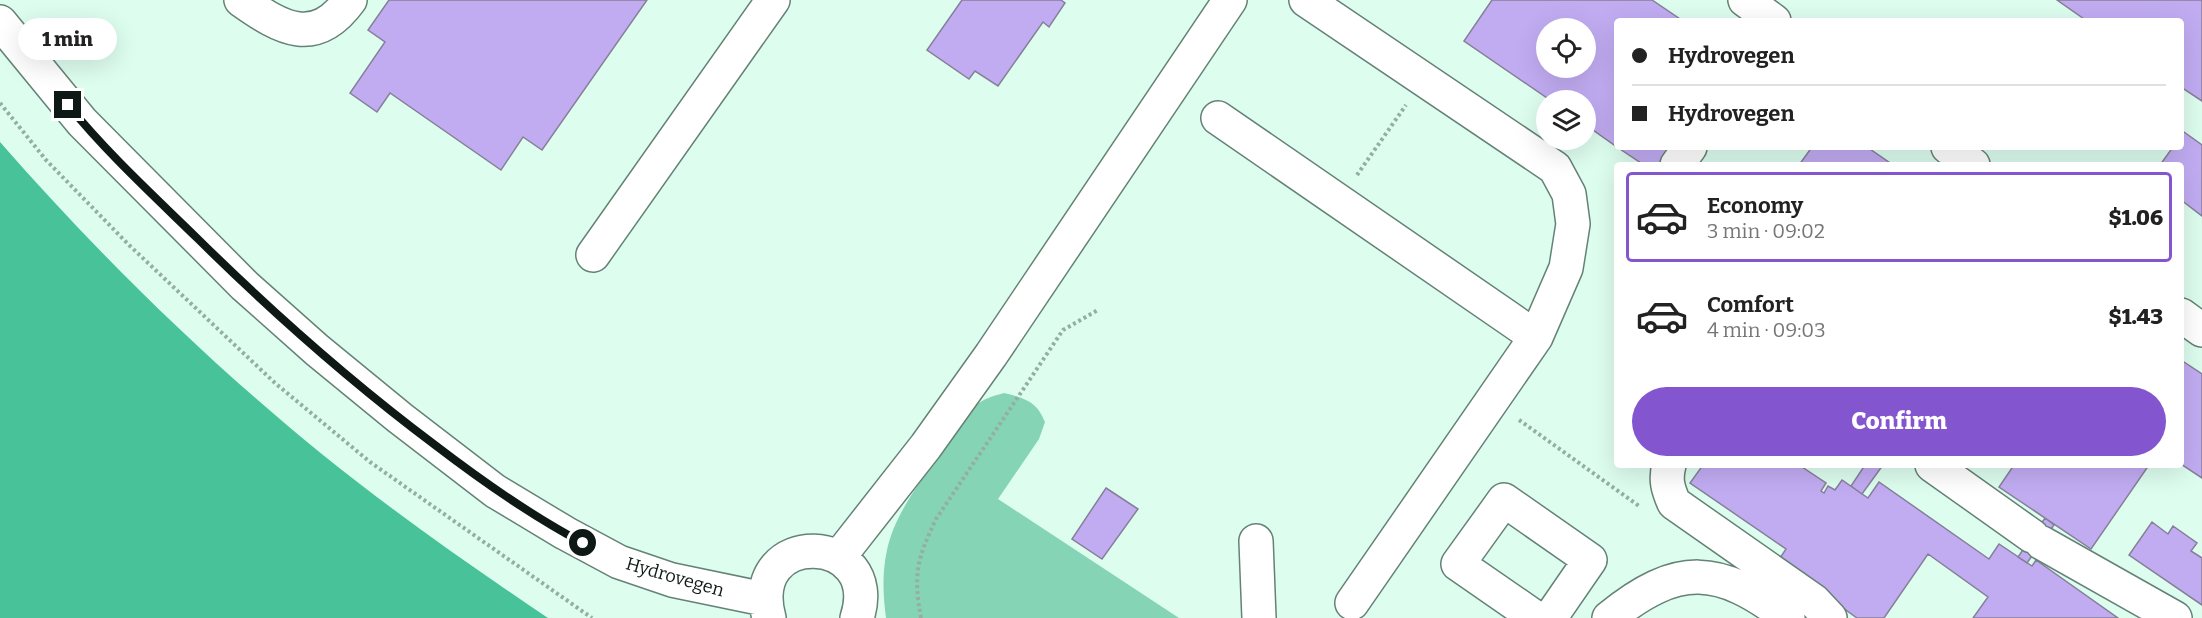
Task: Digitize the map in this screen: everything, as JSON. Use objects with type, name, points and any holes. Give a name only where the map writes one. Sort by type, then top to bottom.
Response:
[{"type":"street","points":[[241,0],[261,14],[292,28],[304,30],[325,26],[335,19],[350,0]]},
{"type":"street","points":[[593,255],[773,0]]},
{"type":"street","points":[[839,557],[926,446],[991,355],[1230,0]]},
{"type":"street","points":[[1306,0],[1555,168],[1569,194],[1573,224],[1566,268],[1536,336],[1352,603]]},
{"type":"street","points":[[1744,0],[1770,18]]},
{"type":"street","name":"Hydrovegen","points":[[0,22],[82,122],[245,286],[336,366],[495,491],[619,562],[767,608]]},
{"type":"street","points":[[1218,118],[1536,336]]},
{"type":"street","points":[[1952,150],[1969,162]]},
{"type":"street","points":[[2184,317],[2202,330]]},
{"type":"street","points":[[1668,468],[1666,476],[1668,490],[1674,503],[1814,602],[1830,618]]},
{"type":"street","points":[[1936,468],[2037,540],[2175,618]]},
{"type":"street","points":[[1536,618],[1458,564],[1504,500],[1590,560],[1550,618]]},
{"type":"street","points":[[1256,541],[1259,618]]},
{"type":"street","points":[[767,608],[767,582],[776,567],[789,556],[806,550],[823,551],[839,557],[858,579],[861,606],[857,618]]},
{"type":"street","points":[[1609,618],[1655,587],[1671,580],[1708,577],[1744,587],[1788,618]]},
{"type":"path","points":[[1340,201],[1423,79]]},
{"type":"path","points":[[0,103],[46,160],[129,245],[275,383],[370,462],[592,618]]},
{"type":"path","points":[[921,618],[916,586],[918,565],[921,550],[936,519],[1063,330],[1098,310]]},
{"type":"path","points":[[1491,400],[1641,507]]},
{"type":"shaded area","points":[[0,142],[115,265],[237,382],[350,477],[462,559],[548,618],[0,618]]},
{"type":"shaded area","points":[[1004,393],[1034,405],[1045,422],[1039,439],[998,499],[1179,618],[886,618],[883,584],[885,559],[897,520],[923,478],[971,410],[985,400]]},
{"type":"building","points":[[389,0],[647,0],[542,150],[523,137],[501,170],[390,93],[377,112],[350,93],[385,42],[368,30]]},
{"type":"building","points":[[962,0],[1061,0],[1065,3],[1049,27],[1043,22],[998,86],[975,71],[969,79],[927,50]]},
{"type":"building","points":[[1492,0],[1652,0],[1679,18],[1614,18],[1614,145],[1596,132],[1596,90],[1536,90],[1464,41]]},
{"type":"building","points":[[2057,0],[2202,0],[2202,101],[2184,89],[2184,18],[2083,18]]},
{"type":"building","points":[[2184,132],[2202,145],[2202,216],[2184,202],[2184,162],[2162,162],[2171,150],[2184,150]]},
{"type":"building","points":[[1622,150],[1675,150],[1666,162],[1640,162]]},
{"type":"building","points":[[1810,150],[1871,150],[1889,162],[1801,162]]},
{"type":"building","points":[[2184,362],[2202,374],[2202,478],[2184,466]]},
{"type":"building","points":[[1701,468],[1804,468],[1826,483],[1821,491],[1824,493],[1828,486],[1835,490],[1842,480],[1868,498],[1879,482],[1989,559],[1999,544],[2032,566],[2036,560],[2118,618],[1973,618],[1988,597],[1928,554],[1884,618],[1857,618],[1778,561],[1786,549],[1690,483]]},
{"type":"building","points":[[1863,468],[1881,468],[1862,494],[1851,486]]},
{"type":"building","points":[[2012,468],[2147,468],[2091,549],[1999,487]]},
{"type":"building","points":[[1106,488],[1138,509],[1102,559],[1072,539]]},
{"type":"building","points":[[2045,518],[2054,525],[2027,563],[2018,557]]},
{"type":"building","points":[[2152,522],[2168,534],[2173,526],[2197,543],[2191,551],[2202,558],[2202,605],[2129,555]]},
{"type":"route","points":[[68,105],[166,209],[245,286],[317,350],[495,491],[583,543]]}]
